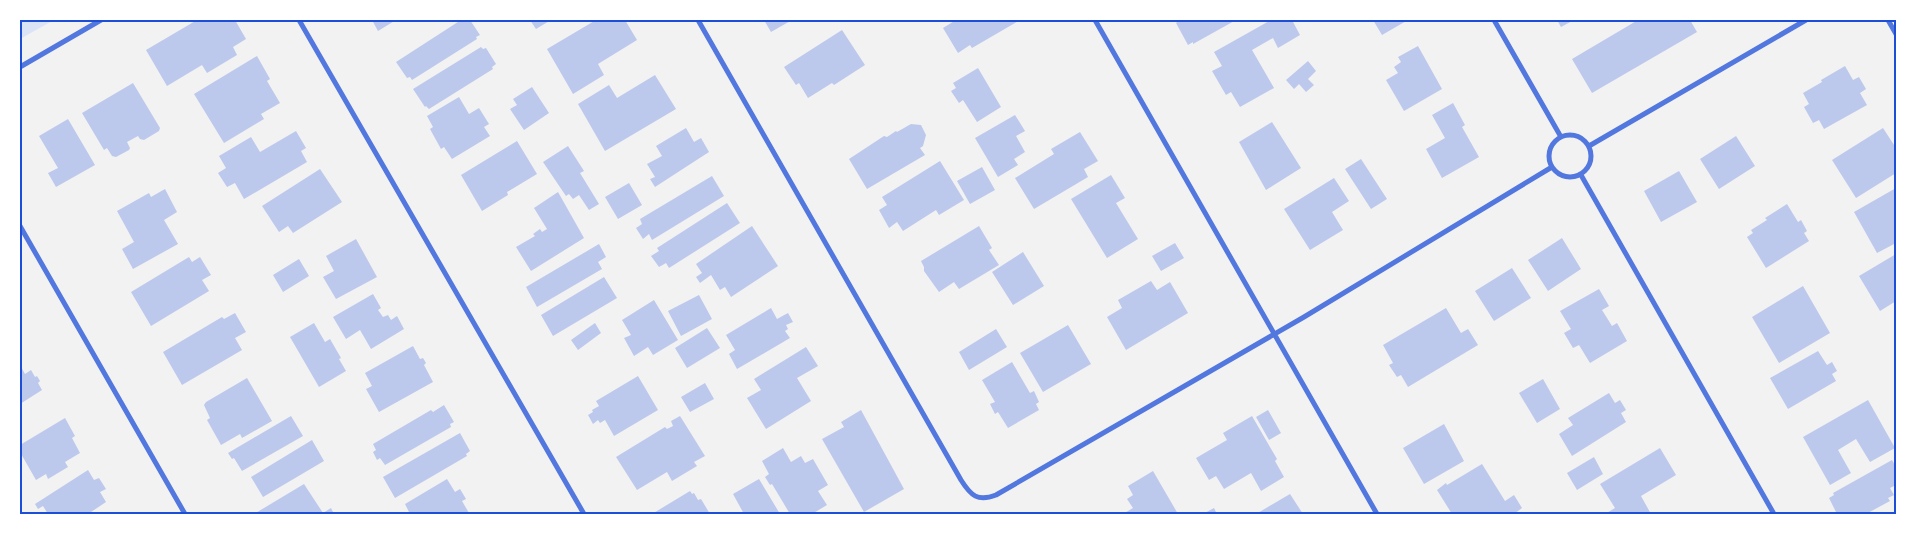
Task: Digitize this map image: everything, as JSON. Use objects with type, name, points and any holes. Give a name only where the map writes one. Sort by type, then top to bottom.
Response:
[{"type":"street","points":[[20,67],[101,20]]},
{"type":"street","points":[[299,20],[584,514]]},
{"type":"street","points":[[698,20],[961,480],[971,494],[980,498],[996,495],[1275,334],[1552,167]]},
{"type":"street","points":[[1095,20],[1378,514]]},
{"type":"street","points":[[1494,20],[1561,136]]},
{"type":"street","points":[[1589,146],[1806,20]]},
{"type":"street","points":[[1888,20],[1896,34]]},
{"type":"street","points":[[1568,135],[1581,138],[1589,146],[1590,164],[1581,174],[1566,177],[1560,175],[1552,167],[1548,159],[1555,140],[1561,136],[1568,135]]},
{"type":"street","points":[[1581,174],[1774,514]]},
{"type":"street","points":[[20,226],[185,514]]},
{"type":"shaded area","points":[[20,20],[54,20],[20,39]]},
{"type":"building","points":[[197,20],[235,20],[246,39],[233,47],[237,55],[207,73],[202,65],[167,86],[146,50]]},
{"type":"building","points":[[372,20],[396,20],[378,31]]},
{"type":"building","points":[[461,20],[470,20],[480,35],[476,37],[477,39],[412,80],[410,77],[407,78],[396,62]]},
{"type":"building","points":[[530,20],[551,20],[536,29]]},
{"type":"building","points":[[596,20],[625,20],[637,40],[598,64],[604,75],[573,94],[547,49]]},
{"type":"building","points":[[764,20],[792,20],[771,32]]},
{"type":"building","points":[[956,20],[1020,20],[972,48],[970,45],[958,53],[943,28]]},
{"type":"building","points":[[1179,20],[1236,20],[1188,45],[1176,23]]},
{"type":"building","points":[[1271,20],[1292,20],[1300,35],[1278,48],[1273,38],[1252,50],[1274,88],[1240,107],[1231,92],[1226,95],[1212,71],[1222,66],[1214,52]]},
{"type":"building","points":[[1373,20],[1408,20],[1382,35]]},
{"type":"building","points":[[1557,20],[1574,20],[1561,27]]},
{"type":"building","points":[[1638,20],[1690,20],[1697,32],[1592,93],[1572,59]]},
{"type":"building","points":[[842,30],[865,65],[834,85],[832,83],[808,98],[799,83],[796,85],[784,67]]},
{"type":"building","points":[[1418,46],[1442,89],[1404,111],[1386,80],[1398,73],[1394,67],[1401,62],[1398,57]]},
{"type":"building","points":[[481,47],[483,49],[486,48],[496,64],[492,67],[493,69],[429,109],[425,107],[413,89]]},
{"type":"building","points":[[257,56],[270,79],[267,81],[280,103],[261,114],[264,119],[224,143],[194,94]]},
{"type":"building","points":[[1308,61],[1316,71],[1308,79],[1314,85],[1306,92],[1299,84],[1294,89],[1286,80]]},
{"type":"building","points":[[1845,66],[1853,80],[1859,77],[1866,89],[1860,93],[1867,105],[1824,129],[1819,120],[1813,123],[1804,107],[1809,104],[1803,93]]},
{"type":"building","points":[[978,68],[1001,107],[977,122],[963,100],[959,103],[951,91],[956,88],[953,83]]},
{"type":"building","points":[[655,75],[676,109],[605,151],[578,104],[609,85],[617,98]]},
{"type":"building","points":[[133,83],[160,128],[159,131],[144,140],[138,136],[127,142],[129,150],[116,157],[112,156],[107,148],[104,150],[82,113]]},
{"type":"building","points":[[532,87],[549,113],[524,130],[510,109],[517,105],[513,99]]},
{"type":"building","points":[[459,97],[469,114],[479,108],[489,124],[484,127],[490,136],[452,159],[444,147],[441,149],[430,129],[433,127],[427,116]]},
{"type":"building","points":[[1453,103],[1465,125],[1462,127],[1479,157],[1442,178],[1426,149],[1445,138],[1432,115]]},
{"type":"building","points":[[1015,115],[1025,131],[1016,136],[1025,152],[1014,159],[1018,165],[998,177],[975,138]]},
{"type":"building","points":[[68,119],[95,165],[56,187],[48,173],[58,168],[39,136]]},
{"type":"building","points":[[1272,122],[1301,168],[1266,190],[1239,142]]},
{"type":"building","points":[[911,124],[921,125],[926,135],[923,146],[920,148],[925,155],[867,189],[849,159],[884,136],[887,137]]},
{"type":"building","points":[[686,128],[694,142],[701,138],[709,152],[655,187],[650,179],[655,177],[647,164],[662,156],[656,146]]},
{"type":"building","points":[[1883,128],[1896,148],[1896,173],[1856,198],[1832,160]]},
{"type":"building","points":[[296,131],[306,148],[301,151],[307,162],[244,199],[235,183],[227,187],[218,173],[226,168],[219,156],[251,137],[260,152]]},
{"type":"building","points":[[1080,132],[1098,161],[1084,169],[1088,177],[1034,209],[1015,178],[1054,154],[1051,149]]},
{"type":"building","points":[[1736,136],[1755,166],[1719,189],[1700,159]]},
{"type":"building","points":[[517,141],[537,174],[507,192],[508,195],[482,211],[461,175]]},
{"type":"building","points":[[568,146],[584,171],[580,173],[599,204],[589,210],[579,195],[573,199],[569,194],[566,196],[543,162]]},
{"type":"building","points":[[1361,159],[1387,199],[1371,209],[1345,169]]},
{"type":"building","points":[[940,161],[964,200],[939,215],[936,210],[903,231],[897,222],[889,228],[879,210],[887,205],[882,197]]},
{"type":"building","points":[[982,167],[995,190],[970,204],[957,181]]},
{"type":"building","points":[[320,169],[342,202],[293,233],[288,226],[279,232],[262,206]]},
{"type":"building","points":[[1679,171],[1697,202],[1661,222],[1644,191]]},
{"type":"building","points":[[1111,175],[1125,198],[1116,203],[1138,239],[1107,258],[1071,199]]},
{"type":"building","points":[[712,176],[724,196],[652,240],[649,234],[643,239],[636,228],[642,224],[640,219]]},
{"type":"building","points":[[1334,178],[1349,201],[1332,212],[1343,230],[1310,250],[1284,209]]},
{"type":"building","points":[[629,183],[642,205],[618,219],[605,197]]},
{"type":"building","points":[[1896,188],[1896,243],[1877,253],[1854,212]]},
{"type":"building","points":[[165,189],[177,212],[164,220],[178,244],[133,269],[122,249],[134,242],[117,211],[149,193],[151,197]]},
{"type":"building","points":[[558,192],[584,238],[531,271],[516,247],[535,236],[533,234],[540,229],[542,232],[547,229],[534,208]]},
{"type":"building","points":[[727,203],[740,223],[669,268],[666,263],[659,267],[651,256],[659,251],[657,248]]},
{"type":"building","points":[[1787,204],[1798,222],[1801,220],[1807,231],[1804,233],[1809,241],[1766,268],[1747,237],[1753,233],[1751,230],[1767,220],[1765,218]]},
{"type":"building","points":[[752,226],[778,266],[731,297],[725,287],[720,290],[711,275],[700,283],[696,277],[702,273],[696,264]]},
{"type":"building","points":[[979,226],[992,248],[989,250],[999,265],[959,289],[954,282],[939,292],[924,271],[921,261]]},
{"type":"building","points":[[1562,238],[1581,269],[1548,291],[1528,260]]},
{"type":"building","points":[[356,239],[377,277],[336,299],[323,277],[334,271],[326,256]]},
{"type":"building","points":[[1175,243],[1184,258],[1161,271],[1152,256]]},
{"type":"building","points":[[599,244],[606,257],[598,262],[602,269],[537,307],[526,287]]},
{"type":"building","points":[[1023,252],[1044,286],[1013,305],[992,272]]},
{"type":"building","points":[[1896,254],[1896,301],[1880,311],[1859,276]]},
{"type":"building","points":[[189,257],[192,262],[200,257],[211,275],[202,280],[209,291],[151,326],[131,292]]},
{"type":"building","points":[[299,259],[309,276],[283,292],[273,275]]},
{"type":"building","points":[[1512,268],[1531,298],[1494,321],[1475,291]]},
{"type":"building","points":[[604,277],[617,298],[553,336],[541,315]]},
{"type":"building","points":[[1151,281],[1157,290],[1170,282],[1188,313],[1126,350],[1107,317],[1122,308],[1118,300]]},
{"type":"building","points":[[1803,286],[1830,333],[1779,363],[1752,317]]},
{"type":"building","points":[[1599,289],[1609,306],[1602,310],[1612,326],[1617,323],[1627,341],[1590,363],[1579,345],[1573,348],[1564,333],[1571,329],[1560,311]]},
{"type":"building","points":[[373,294],[381,308],[378,310],[383,317],[388,315],[391,320],[397,316],[404,329],[371,349],[360,330],[346,339],[333,317]]},
{"type":"building","points":[[699,295],[712,319],[681,336],[668,311]]},
{"type":"building","points":[[654,300],[678,340],[653,355],[648,347],[634,356],[624,338],[631,335],[622,320]]},
{"type":"building","points":[[771,308],[777,319],[788,313],[793,322],[786,325],[788,329],[785,331],[790,338],[737,369],[729,354],[735,350],[726,335]]},
{"type":"building","points":[[1446,308],[1461,333],[1468,329],[1478,345],[1408,387],[1401,375],[1397,377],[1389,365],[1393,363],[1383,345]]},
{"type":"building","points":[[235,313],[246,332],[235,338],[242,350],[182,385],[163,352],[222,317],[224,319]]},
{"type":"building","points":[[314,323],[325,342],[330,339],[346,371],[319,387],[290,337]]},
{"type":"building","points":[[595,323],[601,333],[578,350],[571,340]]},
{"type":"building","points":[[1068,325],[1091,364],[1043,392],[1020,353]]},
{"type":"building","points":[[707,328],[720,348],[687,368],[675,348]]},
{"type":"building","points":[[996,329],[1007,347],[969,370],[959,352]]},
{"type":"building","points":[[413,346],[420,359],[423,358],[426,363],[424,365],[433,382],[379,412],[366,389],[372,386],[365,373]]},
{"type":"building","points":[[806,347],[818,366],[797,378],[811,401],[766,429],[747,398],[761,390],[754,379]]},
{"type":"building","points":[[1818,351],[1827,365],[1832,362],[1837,371],[1832,374],[1836,381],[1788,409],[1770,378]]},
{"type":"building","points":[[1012,362],[1030,393],[1034,391],[1039,402],[1036,404],[1039,410],[1008,428],[998,412],[995,414],[990,404],[995,402],[982,380]]},
{"type":"building","points":[[20,365],[25,374],[31,370],[35,377],[37,376],[42,390],[20,404]]},
{"type":"building","points":[[638,376],[658,410],[614,436],[605,420],[600,423],[598,420],[593,424],[588,415],[599,406],[596,401]]},
{"type":"building","points":[[247,378],[272,421],[242,438],[240,434],[221,445],[207,420],[210,418],[204,405]]},
{"type":"building","points":[[1543,379],[1560,409],[1537,423],[1519,393]]},
{"type":"building","points":[[705,383],[714,399],[690,412],[681,397]]},
{"type":"building","points":[[1609,393],[1615,403],[1620,400],[1626,410],[1621,413],[1626,422],[1572,456],[1559,434],[1573,425],[1568,418]]},
{"type":"building","points":[[1868,400],[1895,448],[1870,462],[1856,439],[1838,450],[1851,473],[1830,485],[1803,437]]},
{"type":"building","points":[[444,405],[454,422],[450,424],[451,427],[385,465],[380,458],[377,460],[373,452],[376,450],[373,444],[431,410],[433,412]]},
{"type":"building","points":[[861,410],[904,489],[864,512],[822,439],[844,427],[841,422]]},
{"type":"building","points":[[1268,410],[1281,433],[1269,440],[1256,417]]},
{"type":"building","points":[[291,416],[303,436],[242,471],[234,458],[232,459],[228,453]]},
{"type":"building","points":[[680,416],[705,456],[694,462],[697,466],[672,481],[667,472],[637,490],[616,457],[665,427],[667,429],[673,426],[671,421]]},
{"type":"building","points":[[1252,416],[1277,459],[1275,461],[1284,477],[1261,491],[1251,473],[1224,489],[1216,476],[1209,480],[1196,458],[1227,440],[1223,433]]},
{"type":"building","points":[[65,418],[75,436],[72,438],[80,453],[65,462],[68,467],[48,479],[46,474],[36,480],[20,452],[20,445]]},
{"type":"building","points":[[1444,424],[1464,461],[1424,484],[1403,448]]},
{"type":"building","points":[[460,433],[470,451],[466,454],[467,456],[395,498],[383,477]]},
{"type":"building","points":[[312,440],[324,461],[263,497],[251,477]]},
{"type":"building","points":[[783,448],[791,462],[801,456],[805,463],[813,459],[828,485],[818,491],[827,505],[812,514],[790,514],[772,484],[770,485],[765,477],[769,474],[762,461]]},
{"type":"building","points":[[1660,448],[1676,475],[1641,496],[1651,514],[1605,514],[1615,508],[1600,484]]},
{"type":"building","points":[[1594,457],[1603,474],[1577,490],[1567,473]]},
{"type":"building","points":[[1892,460],[1896,467],[1896,485],[1890,488],[1894,495],[1888,498],[1890,501],[1866,514],[1837,514],[1829,498],[1834,495],[1833,493]]},
{"type":"building","points":[[1482,464],[1505,501],[1514,495],[1522,508],[1514,514],[1452,514],[1437,490],[1446,483],[1447,485]]},
{"type":"building","points":[[88,470],[94,480],[99,478],[106,489],[100,492],[106,502],[88,514],[48,514],[43,506],[38,509],[35,504]]},
{"type":"building","points":[[1153,471],[1178,514],[1123,514],[1133,508],[1127,499],[1133,495],[1128,486]]},
{"type":"building","points":[[447,479],[455,492],[460,489],[466,499],[462,501],[469,513],[410,514],[405,504]]},
{"type":"building","points":[[759,479],[780,514],[744,514],[733,494]]},
{"type":"building","points":[[304,484],[323,513],[331,508],[334,514],[254,514]]},
{"type":"building","points":[[690,491],[692,494],[694,493],[698,500],[701,499],[710,514],[652,514]]},
{"type":"building","points":[[1290,494],[1303,514],[1256,514]]},
{"type":"building","points":[[1214,508],[1217,514],[1203,514]]}]
